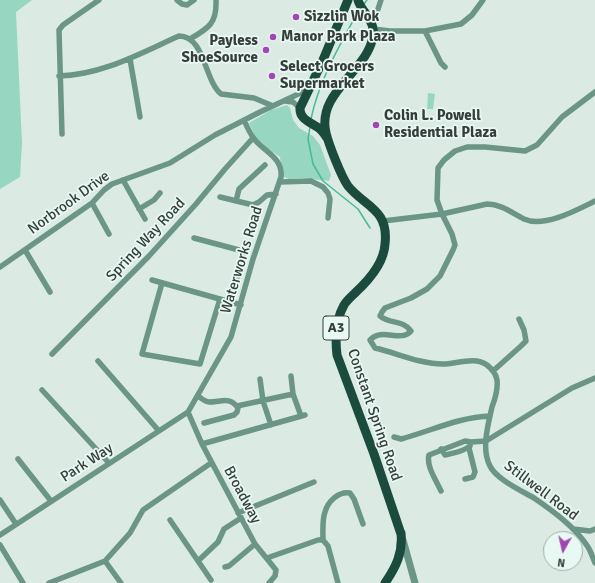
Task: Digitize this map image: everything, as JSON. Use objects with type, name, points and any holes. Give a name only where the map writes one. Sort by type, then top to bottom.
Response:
[{"type":"main road","points":[[331,146],[323,132],[305,120],[301,114],[300,108],[323,60],[348,0]]},
{"type":"main road","points":[[312,124],[321,122],[332,97],[355,71],[368,53],[373,39],[372,26],[360,5],[350,5],[323,60]]},
{"type":"main road","points":[[327,108],[326,128],[343,178],[355,194],[373,207],[383,221]]},
{"type":"main road","name":"Constant Spring Road","points":[[383,221],[386,238],[384,253],[369,280],[345,304],[338,318],[335,338],[337,355],[374,454],[401,533]]},
{"type":"main road","name":"A3","points":[[385,583],[400,556],[402,544],[401,533]]},
{"type":"street","points":[[62,134],[58,30],[99,0]]},
{"type":"street","points":[[177,0],[182,4],[187,5],[194,0]]},
{"type":"street","points":[[190,39],[210,26],[214,18],[216,0]]},
{"type":"street","points":[[382,0],[372,26],[390,31],[425,31],[461,24],[472,15],[483,0]]},
{"type":"street","points":[[425,31],[441,63],[445,67]]},
{"type":"street","points":[[59,76],[83,74],[104,68],[130,59],[179,36],[187,37],[196,44],[217,91],[225,95],[254,98],[274,106]]},
{"type":"street","points":[[130,59],[140,117]]},
{"type":"street","name":"Norbrook Drive","points":[[0,267],[92,202],[112,184],[170,163],[215,135],[310,89]]},
{"type":"street","points":[[519,319],[526,338],[524,343],[493,371],[481,362],[463,361],[451,363],[429,363],[375,348],[370,340],[374,336],[403,336],[409,334],[411,331],[404,324],[384,320],[380,316],[382,312],[385,308],[411,298],[427,288],[440,276],[455,245],[452,234],[437,200],[438,168],[444,160],[455,151],[466,147],[485,147],[525,151],[537,145],[562,117],[595,92]]},
{"type":"street","points":[[284,101],[293,102],[300,108]]},
{"type":"street","name":"Waterworks Road","points":[[188,412],[231,337],[253,260],[280,182],[282,171],[280,164],[253,138],[244,120]]},
{"type":"street","name":"Spring Way Road","points":[[52,354],[149,256],[253,138]]},
{"type":"street","points":[[236,201],[239,189],[265,165]]},
{"type":"street","points":[[122,180],[144,219]]},
{"type":"street","points":[[280,182],[311,181],[323,187],[328,193],[330,199],[328,218]]},
{"type":"street","points":[[139,209],[154,200],[160,193]]},
{"type":"street","points":[[220,196],[253,205],[267,195],[276,194]]},
{"type":"street","points":[[383,221],[442,214],[487,204],[494,204],[527,220],[542,222],[561,216],[595,201]]},
{"type":"street","points":[[92,202],[109,234]]},
{"type":"street","points":[[194,238],[242,252],[243,256],[230,302]]},
{"type":"street","points":[[25,250],[50,292]]},
{"type":"street","points":[[152,280],[241,305]]},
{"type":"street","points":[[162,283],[142,354],[200,364],[220,299]]},
{"type":"street","points":[[98,362],[159,431]]},
{"type":"street","name":"Stillwell Road","points":[[493,371],[497,380],[496,396],[490,416],[486,440],[490,466],[494,472],[556,514],[588,547],[595,563]]},
{"type":"street","points":[[202,444],[303,416],[293,394],[291,376]]},
{"type":"street","points":[[470,445],[486,440],[572,388],[595,378]]},
{"type":"street","points":[[260,379],[263,401],[270,425]]},
{"type":"street","points":[[42,390],[109,463]]},
{"type":"street","points":[[237,406],[293,394]]},
{"type":"street","points":[[198,396],[209,402],[231,401],[237,406]]},
{"type":"street","points":[[204,423],[234,415],[237,412],[237,406]]},
{"type":"street","name":"Park Way","points":[[0,535],[188,412]]},
{"type":"street","name":"Broadway","points":[[188,412],[211,463],[255,544],[276,570],[276,573],[269,583]]},
{"type":"street","points":[[394,437],[401,438],[478,416],[490,416]]},
{"type":"street","points":[[441,491],[428,460],[429,455],[465,441],[470,445],[475,472],[473,477],[465,479]]},
{"type":"street","points":[[18,459],[51,501]]},
{"type":"street","points":[[49,583],[61,580],[105,561],[130,533],[143,510],[211,463]]},
{"type":"street","points":[[198,560],[218,542],[224,529],[240,516],[314,482]]},
{"type":"street","points":[[338,583],[328,546],[323,540],[325,511],[334,497],[344,492],[350,493],[354,499],[363,524]]},
{"type":"street","points":[[0,500],[16,524]]},
{"type":"street","points":[[170,520],[211,580]]},
{"type":"street","points":[[572,529],[590,531],[595,529]]},
{"type":"street","points":[[401,533],[415,583]]},
{"type":"street","points":[[267,558],[318,540],[323,540]]},
{"type":"street","points":[[224,567],[229,566],[255,544]]},
{"type":"street","points":[[0,545],[23,583]]},
{"type":"street","points":[[105,561],[121,583]]},
{"type":"green space","points":[[0,0],[32,0],[16,12],[22,143],[20,177],[0,189]]},
{"type":"green space","points":[[428,93],[435,94],[433,109],[427,109]]},
{"type":"green space","points":[[287,105],[290,108],[293,120],[299,128],[313,136],[320,145],[331,175],[329,181],[302,178],[289,179],[282,176],[280,157],[256,138],[249,123],[271,110]]},
{"type":"waterway","points":[[364,4],[367,0]]},
{"type":"waterway","points":[[311,119],[319,90],[359,10]]},
{"type":"waterway","points":[[310,127],[308,139],[313,164],[323,181],[358,209],[370,228]]},
{"type":"place","name":"Sizzlin Wok","points":[[296,17]]},
{"type":"place","name":"Manor Park Plaza","points":[[273,37]]},
{"type":"place","name":"Payless ShoeSource","points":[[266,50]]},
{"type":"place","name":"Select Grocers Supermarket","points":[[272,76]]},
{"type":"place","name":"Colin L. Powell Residential Plaza","points":[[376,125]]}]
